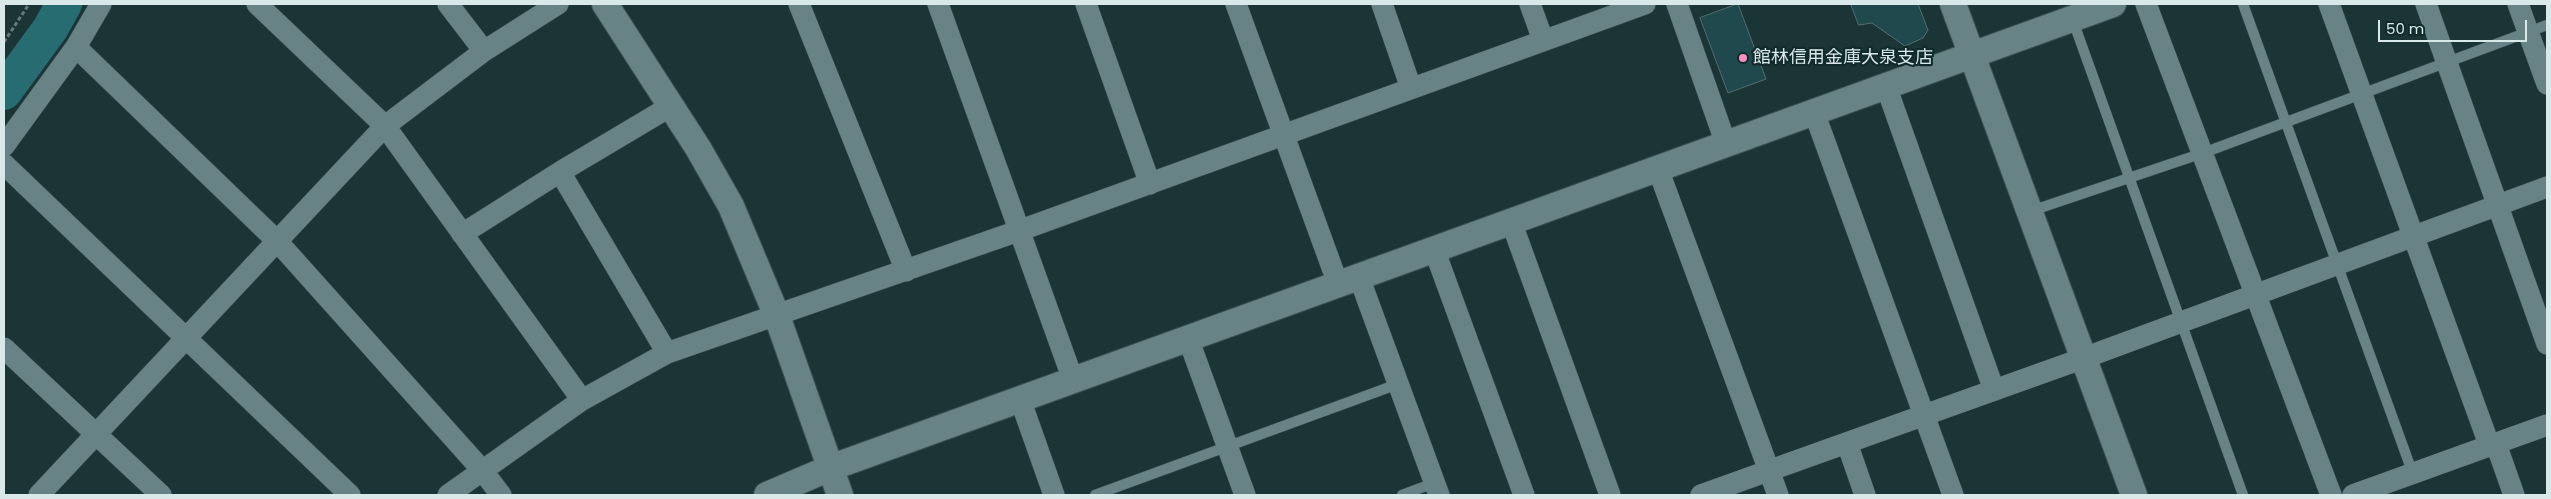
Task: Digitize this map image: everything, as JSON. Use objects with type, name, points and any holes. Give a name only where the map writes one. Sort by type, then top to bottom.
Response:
[{"type":"street","points":[[4,146],[76,47],[101,4]]},
{"type":"street","points":[[256,4],[384,126],[582,400]]},
{"type":"street","points":[[448,4],[484,51]]},
{"type":"street","points":[[39,495],[384,126],[484,51],[558,4]]},
{"type":"street","points":[[605,4],[671,106],[731,206],[777,316],[840,495]]},
{"type":"street","points":[[799,4],[906,271]]},
{"type":"street","points":[[938,4],[1021,230],[1073,380]]},
{"type":"street","points":[[1086,4],[1150,184]]},
{"type":"street","points":[[1236,4],[1284,135],[1348,280],[1398,384],[1437,489]]},
{"type":"street","points":[[1382,4],[1410,88]]},
{"type":"street","points":[[1530,4],[1543,40]]},
{"type":"street","points":[[448,495],[582,400],[667,353],[906,271],[1150,184],[1645,4]]},
{"type":"street","points":[[1677,4],[1726,144]]},
{"type":"street","points":[[1953,4],[2028,212],[2134,495]]},
{"type":"street","points":[[767,495],[830,468],[2113,4]]},
{"type":"street","points":[[2146,4],[2331,495]]},
{"type":"street","points":[[2329,4],[2414,237],[2493,445],[2514,495]]},
{"type":"street","points":[[2426,4],[2547,344]]},
{"type":"street","points":[[2518,4],[2538,28],[2547,84]]},
{"type":"street","points":[[76,47],[277,241],[482,470],[501,495]]},
{"type":"street","points":[[1886,86],[1994,390]]},
{"type":"street","points":[[462,234],[560,172],[671,106]]},
{"type":"street","points":[[1814,112],[1953,495]]},
{"type":"street","points":[[4,164],[350,495]]},
{"type":"street","points":[[1658,168],[1778,495]]},
{"type":"street","points":[[560,172],[667,353]]},
{"type":"street","points":[[1701,495],[2084,358],[2547,187]]},
{"type":"street","points":[[1511,222],[1610,495]]},
{"type":"street","points":[[1434,249],[1524,495]]},
{"type":"street","points":[[1188,338],[1245,495]]},
{"type":"street","points":[[4,348],[161,495]]},
{"type":"street","points":[[1020,400],[1054,495]]},
{"type":"street","points":[[2353,495],[2547,425]]},
{"type":"street","points":[[1847,443],[1865,495]]},
{"type":"lane","points":[[2243,4],[2413,474]]},
{"type":"lane","points":[[2072,18],[2243,495]]},
{"type":"lane","points":[[2028,212],[2203,153],[2538,28]]},
{"type":"lane","points":[[1095,495],[1398,384]]},
{"type":"lane","points":[[1402,495],[1437,489]]},
{"type":"path","points":[[4,42],[29,4]]},
{"type":"building","points":[[1738,4],[1766,79],[1728,93],[1700,18]]},
{"type":"building","points":[[1851,4],[1918,4],[1928,30],[1923,38],[1905,46],[1872,23],[1859,25]]},
{"type":"waterway","points":[[4,92],[50,29],[64,4]]},
{"type":"place","name":"館林信用金庫大泉支店","points":[[1743,58]]}]
